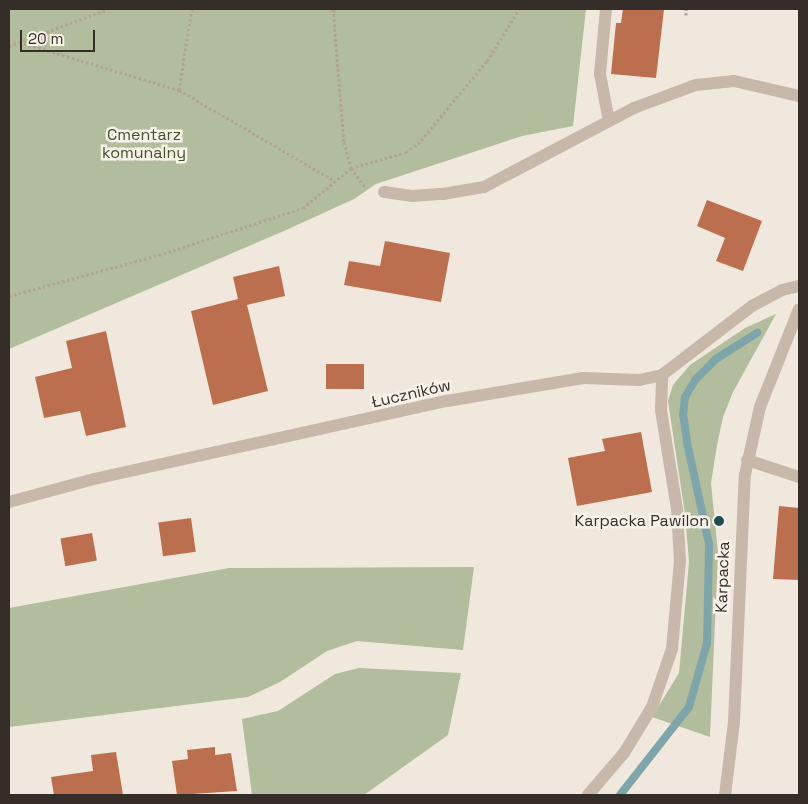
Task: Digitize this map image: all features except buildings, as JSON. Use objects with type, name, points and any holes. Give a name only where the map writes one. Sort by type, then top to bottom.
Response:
[{"type":"street","points":[[606,9],[600,74],[609,120]]},
{"type":"street","points":[[384,192],[412,196],[443,194],[484,187],[609,120],[676,91],[717,81],[734,81],[799,96]]},
{"type":"street","name":"Łuczników","points":[[9,502],[94,478],[447,401],[583,378],[639,380],[662,375],[752,306],[782,290],[799,286]]},
{"type":"street","name":"Karpacka","points":[[725,795],[734,722],[741,531],[747,460],[760,407],[799,309]]},
{"type":"street","points":[[588,795],[624,752],[652,707],[672,649],[680,561],[677,509],[661,410],[662,375]]},
{"type":"street","points":[[747,460],[799,477]]},
{"type":"path","points":[[9,46],[108,9]]},
{"type":"path","points":[[179,90],[192,9]]},
{"type":"path","points":[[332,9],[340,121],[351,168],[368,190],[384,192]]},
{"type":"path","points":[[9,296],[159,255],[303,208],[334,180],[351,168],[392,158],[418,144],[487,61],[519,9]]},
{"type":"path","points":[[686,9],[686,14]]},
{"type":"path","points":[[20,42],[179,90],[334,180]]},
{"type":"green space","name":"Cmentarz komunalny","points":[[9,9],[586,9],[573,126],[522,136],[376,184],[354,199],[284,231],[9,349]]},
{"type":"green space","points":[[776,314],[733,392],[723,417],[711,483],[718,553],[710,737],[652,717],[679,673],[689,562],[685,514],[668,401],[673,385],[690,365],[745,328]]},
{"type":"green space","points":[[474,567],[463,650],[357,641],[327,651],[280,682],[248,697],[9,727],[9,608],[229,568]]},
{"type":"green space","points":[[359,668],[461,673],[448,735],[364,795],[252,795],[242,719],[278,711],[335,674]]},
{"type":"waterway","points":[[620,795],[689,707],[707,643],[709,544],[687,442],[683,415],[685,397],[696,379],[716,359],[757,333]]},
{"type":"place","name":"Karpacka Pawilon","points":[[719,521]]}]
